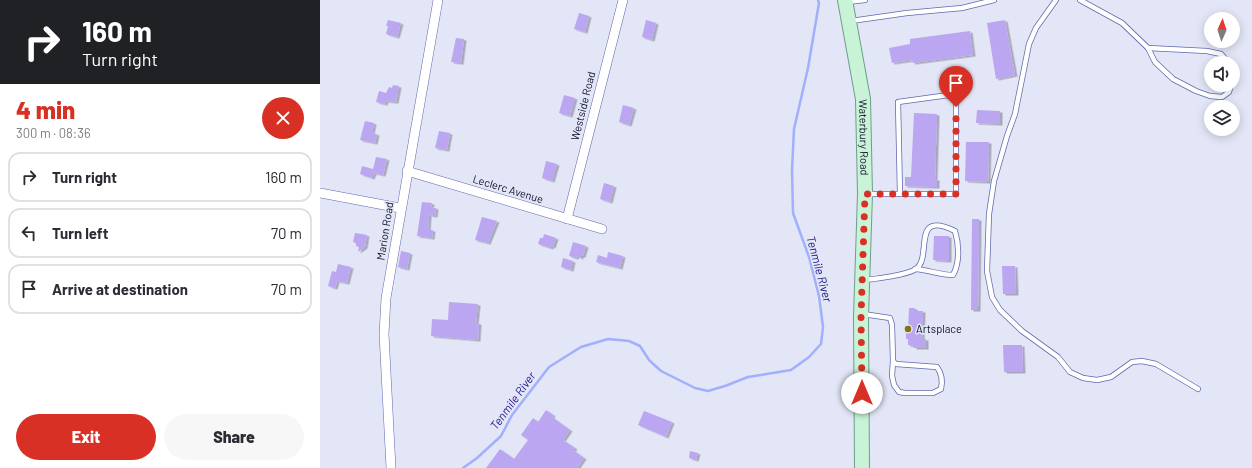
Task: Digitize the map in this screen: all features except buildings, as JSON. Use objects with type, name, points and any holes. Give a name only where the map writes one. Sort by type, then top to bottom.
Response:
[{"type":"main road","name":"Waterbury Road","points":[[846,1],[863,99],[865,194],[861,314],[862,468]]},
{"type":"street","name":"Marion Road","points":[[391,468],[384,334],[386,298],[400,208],[438,0]]},
{"type":"street","name":"Westside Road","points":[[567,219],[623,0]]},
{"type":"street","name":"Leclerc Avenue","points":[[407,171],[602,229]]},
{"type":"street","points":[[320,193],[400,208]]},
{"type":"lane","points":[[846,1],[865,0]]},
{"type":"lane","points":[[849,21],[907,13],[962,8],[994,0]]},
{"type":"lane","points":[[1056,0],[1036,28],[1029,44],[1015,114],[994,181],[989,214],[987,271],[992,297],[1000,310],[1022,331],[1058,356],[1070,372],[1083,378],[1097,380],[1111,377],[1132,362],[1142,361],[1156,364],[1198,389]]},
{"type":"lane","points":[[1080,0],[1122,23],[1148,48],[1155,62],[1173,79],[1196,91],[1210,96],[1222,97],[1229,92]]},
{"type":"lane","points":[[1148,48],[1207,51],[1222,54],[1223,56]]},
{"type":"lane","points":[[865,194],[900,194],[956,194],[956,94],[898,102],[900,194]]},
{"type":"lane","points":[[862,281],[884,278],[915,270],[924,270],[943,275],[953,275],[957,269],[958,241],[955,231],[941,226],[931,226],[928,228],[922,259],[920,265],[915,270]]},
{"type":"lane","points":[[861,314],[890,318],[892,325],[894,360],[892,376],[894,386],[899,392],[933,393],[941,389],[943,380],[937,366],[896,364],[894,360]]},
{"type":"waterway","name":"Tenmile River","points":[[463,468],[477,458],[501,436],[512,415],[549,367],[581,347],[608,339],[629,341],[640,346],[649,360],[661,371],[695,388],[708,391],[748,377],[791,370],[809,357],[821,344],[823,327],[819,296],[809,257],[793,213],[792,170],[794,129],[808,68],[819,3],[818,0]]},
{"type":"place","name":"Artsplace","points":[[908,329]]},
{"type":"route","points":[[862,393],[861,317],[865,194],[956,194],[956,107]]}]
